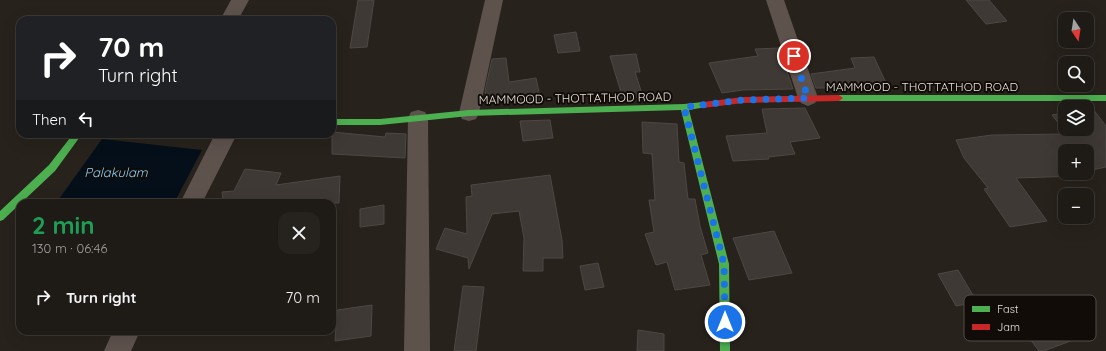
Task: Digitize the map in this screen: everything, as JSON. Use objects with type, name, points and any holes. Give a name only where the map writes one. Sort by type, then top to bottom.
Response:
[{"type":"street","points":[[231,16],[240,0]]},
{"type":"street","points":[[469,113],[494,0]]},
{"type":"street","points":[[775,0],[808,98]]},
{"type":"street","name":"MAMMOOD - THOTTATHOD ROAD","points":[[336,122],[380,122],[469,113],[684,107],[744,100],[808,98],[1106,98]]},
{"type":"street","points":[[684,107],[724,264],[725,351]]},
{"type":"street","points":[[416,351],[418,118]]},
{"type":"street","points":[[19,199],[56,165],[68,151],[76,138]]},
{"type":"street","points":[[193,199],[224,138]]},
{"type":"street","points":[[0,217],[16,202]]},
{"type":"street","points":[[117,351],[125,335]]},
{"type":"water","name":"Palakulam","points":[[102,139],[202,150],[176,199],[59,199]]},
{"type":"building","points":[[358,0],[374,0],[367,47],[350,48]]},
{"type":"building","points":[[966,0],[989,0],[1007,21],[986,24]]},
{"type":"building","points":[[576,32],[580,51],[558,53],[554,35]]},
{"type":"building","points":[[779,48],[793,89],[743,90],[722,93],[709,63],[758,56],[755,49]]},
{"type":"building","points":[[636,54],[640,72],[635,72],[643,97],[623,99],[610,56]]},
{"type":"building","points":[[874,57],[886,83],[831,85],[833,88],[816,88],[811,74],[855,68],[851,58]]},
{"type":"building","points":[[506,58],[509,82],[536,78],[541,101],[518,102],[518,98],[487,102],[485,91],[492,59]]},
{"type":"building","points":[[805,108],[820,138],[790,142],[795,154],[768,157],[769,159],[733,161],[726,136],[767,133],[762,109]]},
{"type":"building","points":[[1094,110],[1106,126],[1106,167],[1094,170],[1094,144],[1058,144],[1058,177],[1016,178],[1047,221],[1010,227],[984,189],[988,188],[964,158],[956,140],[992,135],[1058,134],[1058,136],[1094,136]]},
{"type":"building","points":[[1058,114],[1058,123],[1052,115]]},
{"type":"building","points":[[550,120],[553,138],[523,141],[520,121]]},
{"type":"building","points":[[642,122],[677,124],[679,162],[684,163],[688,199],[695,199],[700,226],[708,253],[701,255],[710,285],[675,290],[667,262],[656,265],[645,234],[654,232],[649,200],[655,200],[652,154],[643,153]]},
{"type":"building","points":[[336,132],[385,137],[386,133],[406,134],[405,158],[332,154],[332,138],[336,138]]},
{"type":"building","points":[[245,169],[281,173],[276,185],[340,176],[339,203],[336,203],[336,199],[223,199],[222,192],[234,191]]},
{"type":"building","points":[[550,175],[562,240],[563,258],[543,258],[543,271],[523,271],[524,238],[519,211],[492,214],[469,269],[468,258],[436,249],[445,228],[467,234],[466,197],[472,196],[471,185]]},
{"type":"building","points":[[384,205],[384,224],[360,227],[360,209]]},
{"type":"building","points":[[774,231],[792,273],[749,280],[733,238]]},
{"type":"building","points":[[598,263],[604,287],[585,290],[580,266]]},
{"type":"building","points":[[958,270],[973,295],[964,295],[964,304],[956,306],[938,274]]},
{"type":"building","points":[[463,286],[484,287],[476,351],[454,351]]},
{"type":"building","points":[[372,305],[371,336],[335,341],[337,310]]},
{"type":"building","points":[[638,330],[664,334],[664,351],[637,351]]},
{"type":"building","points":[[1032,341],[1070,341],[1044,351],[1039,351]]},
{"type":"traffic: fast","points":[[839,98],[1106,98]]},
{"type":"traffic: fast","points":[[336,122],[380,122],[469,113],[684,107],[703,105]]},
{"type":"traffic: fast","points":[[684,107],[724,264],[725,351]]},
{"type":"traffic: fast","points":[[19,199],[52,168],[75,138]]},
{"type":"traffic: fast","points":[[0,217],[16,202]]},
{"type":"traffic: jam","points":[[703,105],[743,100],[839,98]]},
{"type":"route","points":[[725,322],[724,264],[684,107],[744,100],[808,98],[794,56]]}]
